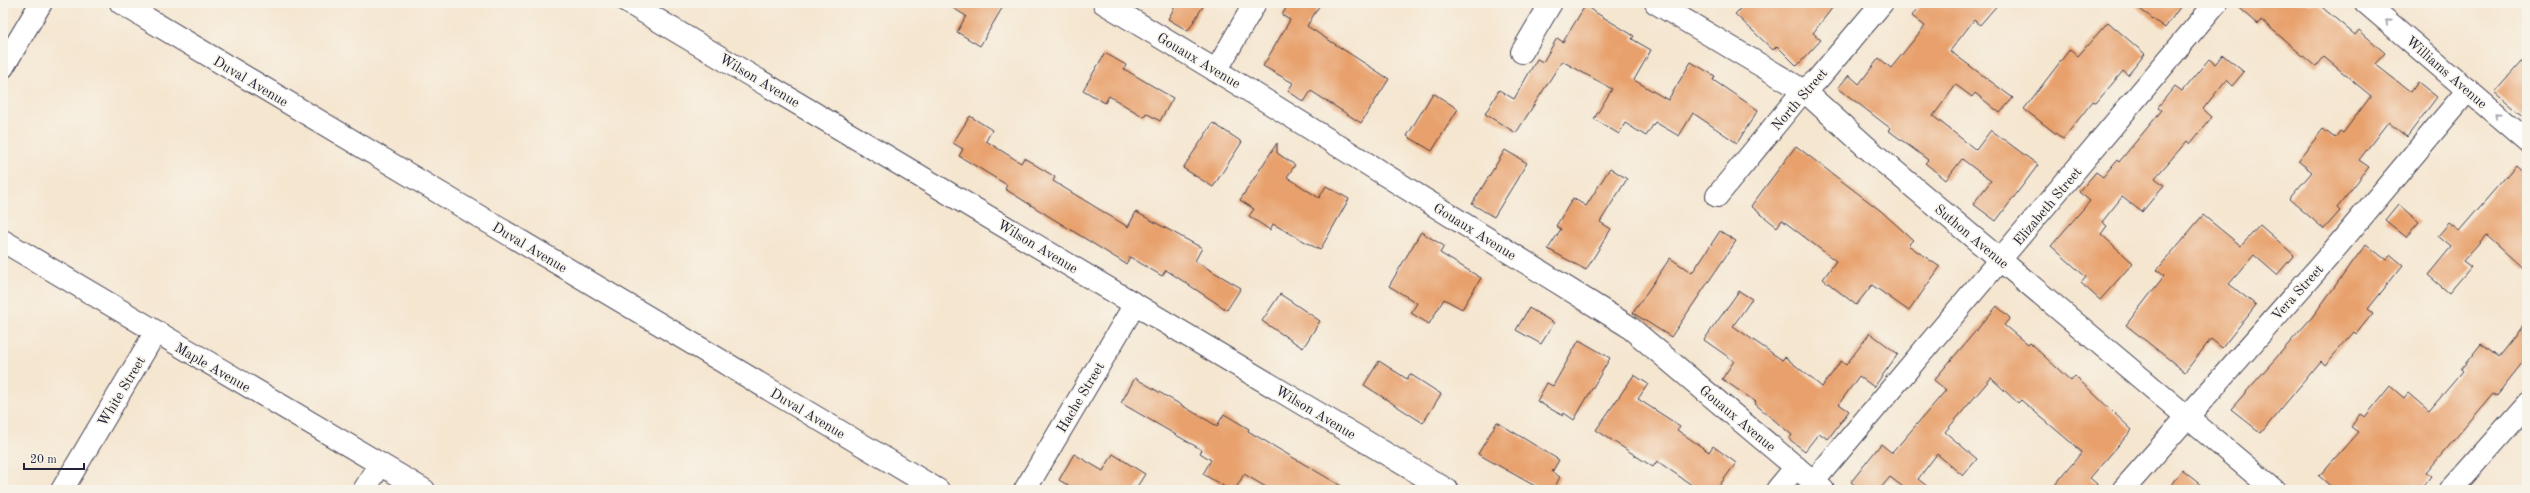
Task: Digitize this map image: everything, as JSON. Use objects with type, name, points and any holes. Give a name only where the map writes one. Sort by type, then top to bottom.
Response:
[{"type":"street","points":[[3,67],[41,3]]},
{"type":"street","name":"Duval Avenue","points":[[121,3],[938,490]]},
{"type":"street","name":"Wilson Avenue","points":[[629,3],[1447,490]]},
{"type":"street","name":"Gouaux Avenue","points":[[1104,3],[1628,326],[1818,486]]},
{"type":"street","points":[[1216,71],[1255,3]]},
{"type":"street","points":[[1522,52],[1551,3]]},
{"type":"street","name":"Suthon Avenue","points":[[1656,3],[1804,92],[2274,490]]},
{"type":"street","name":"North Street","points":[[1717,196],[1804,92],[1817,80],[1882,3]]},
{"type":"street","name":"Elizabeth Street","points":[[1818,486],[2001,260],[2216,3]]},
{"type":"street","name":"Williams Avenue","points":[[2366,3],[2527,141]]},
{"type":"street","name":"Vera Street","points":[[2123,490],[2186,416],[2328,257],[2468,90]]},
{"type":"street","name":"Maple Avenue","points":[[3,241],[156,333],[424,490]]},
{"type":"street","name":"Hache Street","points":[[1025,490],[1135,304]]},
{"type":"street","name":"White Street","points":[[62,490],[156,333]]},
{"type":"street","points":[[2451,490],[2527,404]]},
{"type":"street","points":[[364,490],[380,465]]},
{"type":"street","points":[[1777,490],[1796,467]]},
{"type":"building","points":[[945,3],[1005,3],[980,46],[957,32],[966,16]]},
{"type":"building","points":[[1177,3],[1205,3],[1188,31],[1168,19]]},
{"type":"building","points":[[1289,3],[1321,3],[1307,26],[1389,79],[1361,123],[1311,91],[1304,102],[1288,91],[1293,83],[1263,66],[1290,20],[1282,15]]},
{"type":"building","points":[[1746,3],[1836,3],[1813,33],[1821,40],[1797,66],[1777,46],[1773,50],[1735,14]]},
{"type":"building","points":[[1921,3],[1999,3],[1980,25],[1974,20],[1950,51],[2013,98],[2000,113],[1975,93],[1972,97],[1956,85],[1933,116],[1976,150],[1991,130],[2038,165],[1996,221],[1973,204],[1991,181],[1962,159],[1946,180],[1925,163],[1928,160],[1888,130],[1890,128],[1838,88],[1849,75],[1859,84],[1879,58],[1891,68],[1925,26],[1912,16]]},
{"type":"building","points":[[2132,3],[2183,3],[2165,28]]},
{"type":"building","points":[[2234,3],[2317,3],[2355,35],[2359,30],[2385,53],[2375,64],[2411,92],[2418,82],[2437,97],[2407,137],[2388,122],[2359,160],[2369,167],[2337,208],[2340,211],[2324,229],[2289,199],[2312,172],[2298,161],[2323,129],[2335,138],[2340,131],[2343,133],[2371,96],[2324,57],[2316,67],[2261,20],[2258,24]]},
{"type":"building","points":[[1585,6],[1634,36],[1632,39],[1651,50],[1634,80],[1668,100],[1691,62],[1715,76],[1713,80],[1758,110],[1737,143],[1693,113],[1679,136],[1655,122],[1646,136],[1625,123],[1619,134],[1594,119],[1612,89],[1562,61],[1516,133],[1485,114],[1499,90],[1514,99],[1537,59],[1543,62],[1557,38],[1563,42]]},
{"type":"building","points":[[2108,22],[2145,54],[2128,75],[2123,71],[2096,103],[2093,101],[2063,139],[2024,109],[2070,49],[2078,56]]},
{"type":"building","points":[[1105,53],[1126,65],[1124,69],[1173,98],[1160,121],[1146,113],[1144,117],[1109,96],[1105,103],[1083,90]]},
{"type":"building","points":[[2223,55],[2244,72],[2232,86],[2226,80],[2203,109],[2212,117],[2190,144],[2187,141],[2155,178],[2164,185],[2142,212],[2122,197],[2102,222],[2107,226],[2101,234],[2133,263],[2100,300],[2081,283],[2086,277],[2051,246],[2090,201],[2079,192],[2096,172],[2103,177],[2117,160],[2119,162],[2162,110],[2158,107],[2175,86],[2182,91],[2209,59],[2215,64]]},
{"type":"building","points":[[2527,55],[2527,119],[2495,92]]},
{"type":"building","points":[[1433,93],[1458,109],[1432,151],[1407,136]]},
{"type":"building","points":[[970,116],[992,130],[986,141],[1021,163],[1024,158],[1055,177],[1053,181],[1128,227],[1136,212],[1202,248],[1195,261],[1241,288],[1227,310],[1166,270],[1162,276],[1130,257],[1126,264],[1005,189],[1007,185],[959,156],[963,149],[953,143]]},
{"type":"building","points":[[1213,123],[1242,142],[1213,187],[1183,168]]},
{"type":"building","points":[[1277,143],[1277,153],[1295,165],[1287,177],[1319,198],[1326,186],[1349,199],[1320,250],[1273,224],[1270,230],[1249,216],[1254,209],[1240,200]]},
{"type":"building","points":[[1796,146],[1881,211],[1913,240],[1908,245],[1940,267],[1909,311],[1872,285],[1856,305],[1823,279],[1836,261],[1782,220],[1777,227],[1751,206]]},
{"type":"building","points":[[1505,150],[1527,163],[1494,217],[1472,204]]},
{"type":"building","points":[[2516,165],[2527,175],[2527,272],[2486,235],[2463,261],[2471,267],[2449,293],[2428,275],[2451,247],[2438,236],[2449,223],[2459,231]]},
{"type":"building","points":[[1610,168],[1627,179],[1600,222],[1611,229],[1586,270],[1548,249],[1561,229],[1556,226],[1573,198],[1586,206]]},
{"type":"building","points":[[2398,204],[2419,222],[2406,237],[2385,220]]},
{"type":"building","points":[[2203,215],[2241,246],[2260,225],[2294,255],[2277,275],[2254,255],[2229,284],[2256,305],[2222,348],[2211,339],[2185,372],[2126,325],[2164,276],[2157,270]]},
{"type":"building","points":[[1720,231],[1736,241],[1671,337],[1633,313],[1670,258],[1692,273]]},
{"type":"building","points":[[1421,232],[1444,246],[1440,253],[1481,278],[1462,309],[1444,299],[1429,324],[1411,313],[1417,303],[1389,286]]},
{"type":"building","points":[[2366,244],[2386,260],[2391,255],[2403,265],[2368,309],[2373,313],[2356,334],[2354,332],[2325,365],[2321,361],[2261,433],[2231,409],[2313,316]]},
{"type":"building","points":[[1739,291],[1752,299],[1733,326],[1782,360],[1785,357],[1822,387],[1841,361],[1846,365],[1870,333],[1898,354],[1874,387],[1859,376],[1839,404],[1849,411],[1828,439],[1819,433],[1805,451],[1789,439],[1792,435],[1755,404],[1756,402],[1722,379],[1734,361],[1704,340]]},
{"type":"building","points":[[1280,294],[1320,321],[1303,348],[1262,321]]},
{"type":"building","points":[[1997,306],[2010,318],[2004,325],[2028,345],[2030,343],[2071,381],[2075,376],[2132,430],[2090,478],[2104,490],[2051,490],[2082,452],[2021,400],[2018,403],[1991,378],[1945,432],[1977,459],[1963,476],[1937,454],[1918,479],[1932,490],[1907,490],[1890,477],[1879,490],[1861,490],[1851,482],[1881,444],[1892,453],[1946,390],[1934,380]]},
{"type":"building","points":[[1529,308],[1554,323],[1541,344],[1516,330]]},
{"type":"building","points":[[2527,321],[2527,357],[2496,396],[2493,394],[2426,473],[2431,476],[2420,490],[2335,490],[2319,476],[2358,432],[2351,427],[2360,414],[2365,417],[2390,386],[2404,398],[2408,393],[2429,411],[2463,371],[2461,369],[2481,344],[2498,357]]},
{"type":"building","points":[[1579,340],[1610,358],[1574,420],[1564,413],[1563,416],[1537,401],[1547,383],[1553,386]]},
{"type":"building","points":[[1379,361],[1407,379],[1410,374],[1441,394],[1423,423],[1364,385]]},
{"type":"building","points":[[1634,375],[1648,384],[1638,399],[1680,426],[1677,430],[1709,452],[1713,446],[1736,463],[1716,490],[1699,490],[1657,461],[1653,467],[1596,430]]},
{"type":"building","points":[[1135,378],[1217,426],[1224,414],[1249,429],[1248,431],[1348,490],[1271,490],[1244,474],[1235,490],[1230,490],[1203,474],[1211,460],[1200,453],[1202,450],[1121,403]]},
{"type":"building","points":[[1497,422],[1559,460],[1552,472],[1560,477],[1553,490],[1542,490],[1478,454]]},
{"type":"building","points":[[1074,454],[1103,471],[1113,454],[1145,474],[1135,490],[1076,490],[1059,480]]},
{"type":"building","points":[[2182,470],[2207,490],[2167,490]]}]
